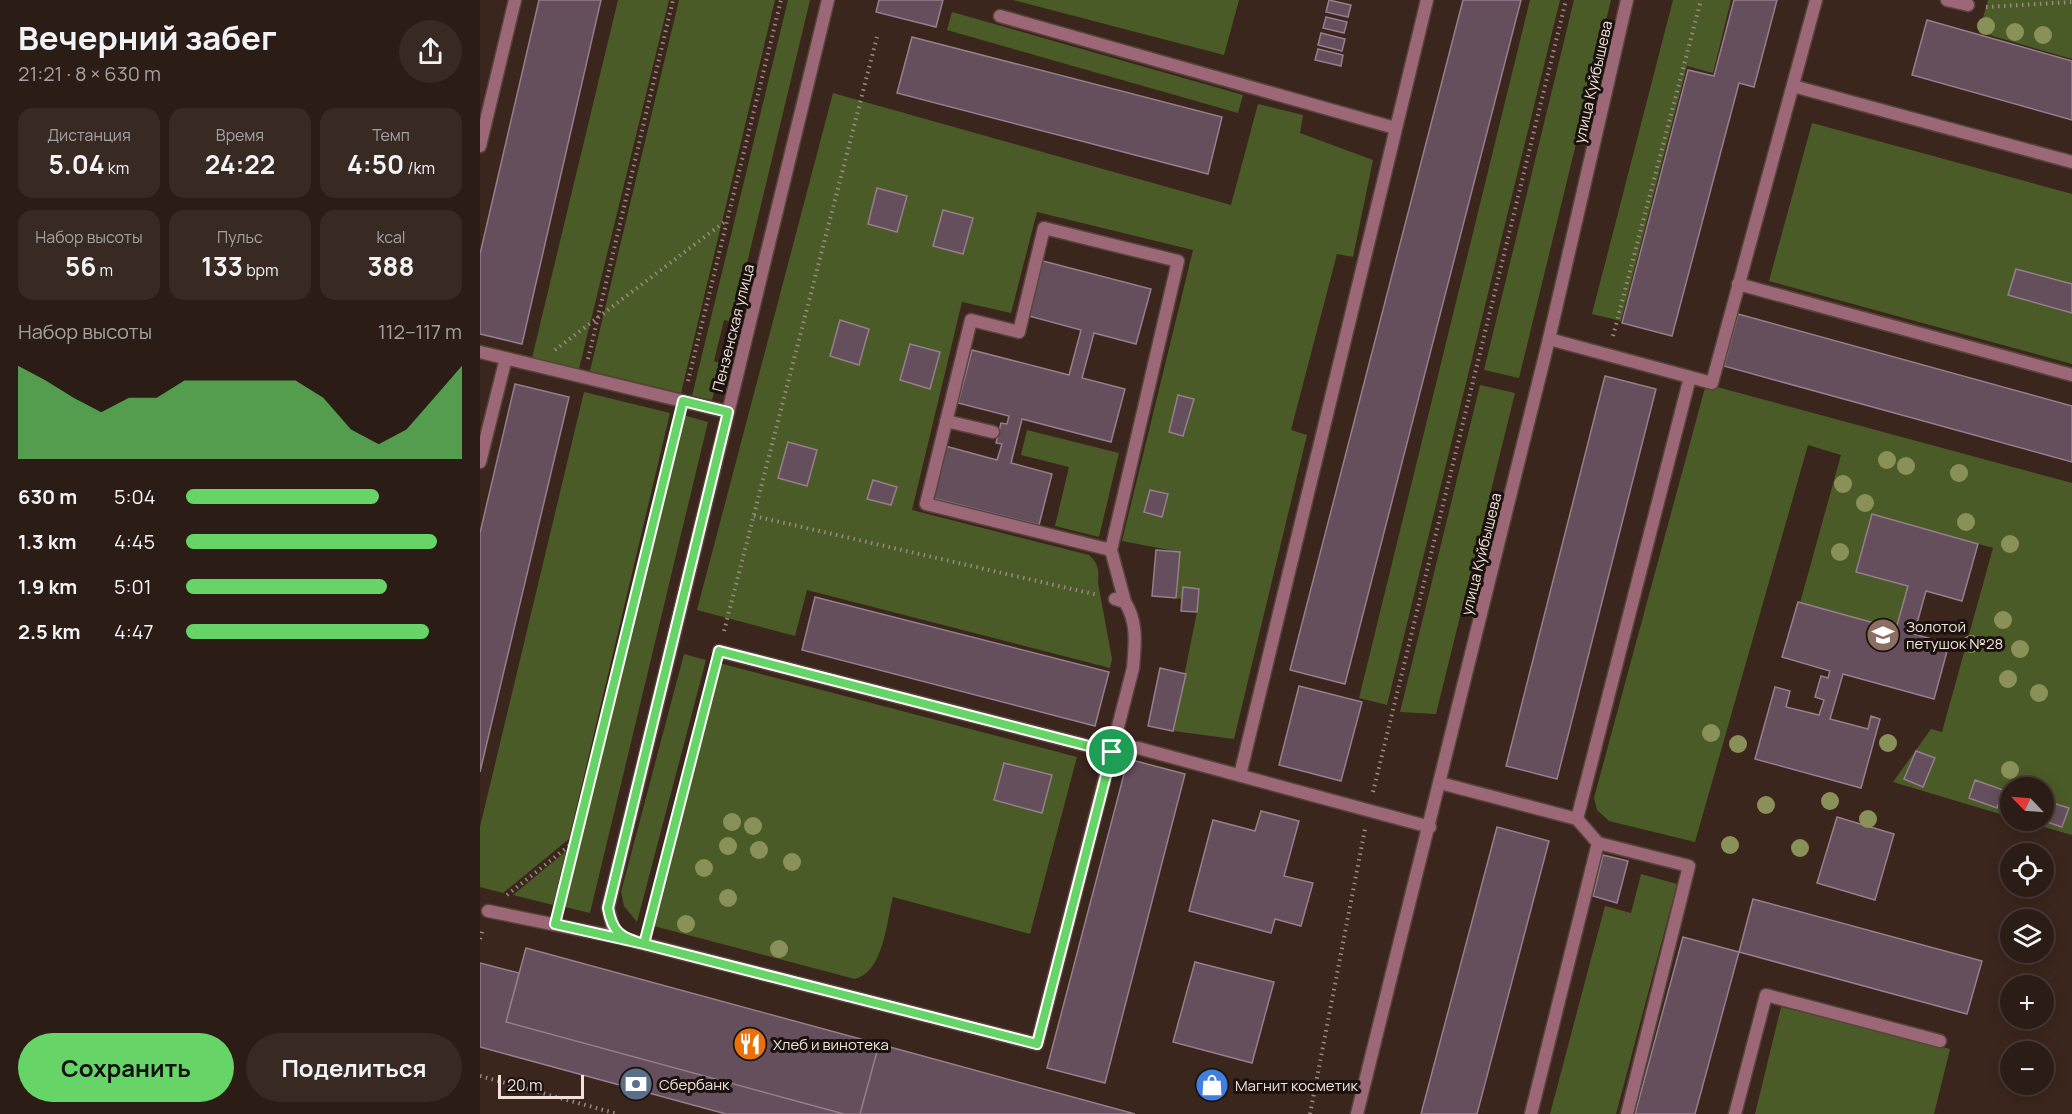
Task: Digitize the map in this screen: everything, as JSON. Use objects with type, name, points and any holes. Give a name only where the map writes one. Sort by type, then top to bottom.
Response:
[{"type":"street","points":[[480,146],[515,0]]},
{"type":"street","name":"Пензенская улица","points":[[621,938],[613,928],[608,908],[828,0]]},
{"type":"street","points":[[1240,775],[1427,0]]},
{"type":"street","name":"улица Куйбышева","points":[[1358,1114],[1549,339],[1627,0]]},
{"type":"street","points":[[1549,339],[1712,383],[1816,0]]},
{"type":"street","points":[[1947,0],[1968,5]]},
{"type":"street","points":[[1000,16],[1395,128]]},
{"type":"street","points":[[1793,86],[2072,162]]},
{"type":"street","points":[[488,911],[621,938],[1037,1044],[1132,668],[1135,629],[1120,600],[1111,550],[1178,261],[1044,228],[1019,332],[971,320],[926,504],[1111,550]]},
{"type":"street","points":[[1738,284],[2072,375]]},
{"type":"street","points":[[480,352],[728,412]]},
{"type":"street","points":[[480,462],[506,358]]},
{"type":"street","points":[[1577,819],[1690,377]]},
{"type":"street","points":[[946,421],[993,432]]},
{"type":"street","points":[[719,651],[1112,752],[1138,748],[1430,827]]},
{"type":"street","points":[[1440,783],[1577,819],[1598,843],[1689,866],[1627,1114]]},
{"type":"street","points":[[1531,1114],[1598,843]]},
{"type":"street","points":[[1735,1114],[1766,995],[1940,1041]]},
{"type":"path","points":[[584,377],[673,0]]},
{"type":"path","points":[[555,924],[781,0]]},
{"type":"path","points":[[1310,1114],[1368,811],[1566,0]]},
{"type":"path","points":[[1608,355],[1701,0]]},
{"type":"path","points":[[1985,7],[2072,2]]},
{"type":"path","points":[[644,944],[878,33]]},
{"type":"path","points":[[535,365],[728,220]]},
{"type":"path","points":[[754,516],[1120,600]]},
{"type":"path","points":[[488,911],[574,842]]},
{"type":"path","points":[[480,1076],[618,1114]]},
{"type":"path","points":[[597,1114],[598,1108]]},
{"type":"green space","points":[[618,0],[669,0],[579,369],[532,358]]},
{"type":"green space","points":[[679,0],[775,0],[681,393],[590,371]]},
{"type":"green space","points":[[788,0],[810,0],[733,322],[724,320],[714,361],[722,364],[712,400],[692,396]]},
{"type":"green space","points":[[1013,0],[1239,0],[1224,55]]},
{"type":"green space","points":[[1530,0],[1560,0],[1387,705],[1359,698]]},
{"type":"green space","points":[[1574,0],[1611,0],[1519,378],[1484,370]]},
{"type":"green space","points":[[1673,0],[1731,0],[1713,73],[1687,66],[1621,321],[1592,314]]},
{"type":"green space","points":[[1988,0],[2072,0],[2072,59],[1979,32]]},
{"type":"green space","points":[[952,12],[1243,95],[1238,113],[947,30]]},
{"type":"green space","points":[[833,93],[1231,205],[1258,104],[1303,115],[1300,133],[1373,160],[1353,257],[1337,254],[1291,430],[1307,435],[1234,739],[1173,731],[1197,612],[1199,589],[1183,587],[1182,599],[1176,598],[1180,552],[1122,541],[1193,250],[1037,212],[1011,313],[962,302],[912,510],[1089,555],[1098,568],[1098,583],[1112,659],[1110,668],[807,590],[795,636],[697,610]]},
{"type":"green space","points":[[1812,123],[2072,194],[2072,284],[2016,269],[2008,295],[2072,313],[2072,364],[1769,281]]},
{"type":"green space","points":[[1706,384],[2072,483],[2072,835],[2054,830],[2054,825],[2063,827],[2069,808],[2054,803],[2054,777],[2000,777],[2000,789],[1975,780],[1969,798],[1997,808],[2000,799],[2000,814],[1893,782],[1931,729],[1942,732],[1993,548],[1873,514],[1857,572],[1908,586],[1896,629],[1800,603],[1841,455],[1808,445],[1695,842],[1609,821],[1597,810],[1594,798]],"holes":[[[1916,751],[1935,759],[1923,787],[1904,779]]]},
{"type":"green space","points":[[1480,385],[1515,393],[1436,714],[1400,712]]},
{"type":"green space","points":[[584,392],[670,413],[569,839],[503,893],[480,887],[480,827]]},
{"type":"green space","points":[[683,415],[708,422],[590,913],[565,907]]},
{"type":"green space","points":[[1027,430],[1119,453],[1099,537],[1055,526],[1069,467],[1021,455]]},
{"type":"green space","points":[[684,654],[706,660],[637,922],[624,906],[621,892]]},
{"type":"green space","points":[[719,663],[1077,757],[1030,934],[893,897],[886,932],[878,956],[865,974],[855,979],[650,925]],"holes":[[[1004,763],[1052,775],[1042,813],[994,800]]]},
{"type":"green space","points":[[565,852],[553,905],[513,895]]},
{"type":"green space","points":[[1641,874],[1677,884],[1616,1114],[1550,1114],[1605,906],[1631,913]]},
{"type":"green space","points":[[1781,1007],[1950,1049],[1934,1114],[1755,1114]]},
{"type":"building","points":[[539,0],[601,0],[522,344],[480,334],[480,254]]},
{"type":"building","points":[[879,0],[943,0],[936,27],[876,12]]},
{"type":"building","points":[[1329,0],[1351,5],[1348,17],[1326,12]]},
{"type":"building","points":[[1463,0],[1521,0],[1345,684],[1290,670]]},
{"type":"building","points":[[1734,0],[1777,0],[1754,87],[1739,83],[1672,336],[1622,323],[1688,70],[1714,76]]},
{"type":"building","points":[[1326,17],[1347,22],[1344,33],[1323,28]]},
{"type":"building","points":[[1927,20],[2072,61],[2072,120],[1912,75]]},
{"type":"building","points":[[1321,33],[1345,39],[1342,51],[1318,45]]},
{"type":"building","points":[[912,37],[1222,117],[1208,174],[897,93]]},
{"type":"building","points":[[1318,49],[1343,55],[1341,66],[1315,60]]},
{"type":"building","points":[[877,188],[907,196],[897,232],[868,224]]},
{"type":"building","points":[[943,210],[973,218],[963,254],[933,246]]},
{"type":"building","points":[[1043,261],[1151,289],[1136,344],[1094,333],[1082,378],[1125,389],[1111,442],[1022,419],[1011,463],[1052,474],[1039,525],[932,498],[945,446],[997,460],[1002,444],[996,443],[1001,423],[1007,424],[1009,416],[958,403],[972,350],[1069,375],[1081,330],[1029,316]]},
{"type":"building","points":[[2016,269],[2072,284],[2072,313],[2008,295]]},
{"type":"building","points":[[1738,314],[2072,406],[2072,462],[1724,366]]},
{"type":"building","points":[[840,320],[869,329],[859,365],[830,356]]},
{"type":"building","points":[[910,344],[940,352],[930,389],[900,380]]},
{"type":"building","points":[[1605,376],[1656,389],[1557,779],[1506,766]]},
{"type":"building","points":[[515,384],[569,397],[480,772],[480,533]]},
{"type":"building","points":[[1178,395],[1194,399],[1183,436],[1169,432]]},
{"type":"building","points":[[788,442],[817,450],[807,486],[778,478]]},
{"type":"building","points":[[873,480],[897,487],[891,505],[867,499]]},
{"type":"building","points":[[1150,490],[1168,494],[1162,517],[1144,512]]},
{"type":"building","points":[[1872,514],[1978,544],[1962,601],[1926,591],[1914,634],[1949,644],[1934,699],[1843,674],[1830,719],[1868,729],[1871,716],[1880,719],[1861,788],[1755,759],[1775,687],[1790,691],[1786,707],[1819,715],[1824,700],[1815,697],[1821,676],[1828,678],[1830,671],[1782,657],[1798,602],[1896,629],[1908,586],[1856,572]]},
{"type":"building","points":[[1156,550],[1180,552],[1176,598],[1152,596]]},
{"type":"building","points":[[1183,587],[1199,589],[1197,612],[1181,611]]},
{"type":"building","points":[[815,597],[1109,672],[1095,726],[802,650]]},
{"type":"building","points":[[1160,668],[1186,674],[1173,731],[1148,726]]},
{"type":"building","points":[[1299,686],[1362,702],[1341,781],[1279,765]]},
{"type":"building","points":[[1916,751],[1935,758],[1923,787],[1904,779]]},
{"type":"building","points":[[1128,759],[1185,774],[1105,1083],[1047,1068]]},
{"type":"building","points":[[1004,763],[1052,775],[1042,813],[994,800]]},
{"type":"building","points":[[1975,780],[2000,789],[1997,808],[1969,798]]},
{"type":"building","points":[[2054,803],[2069,808],[2062,827],[2054,824]]},
{"type":"building","points":[[1261,811],[1299,821],[1284,876],[1313,883],[1301,926],[1275,919],[1271,933],[1189,911],[1213,820],[1255,831]]},
{"type":"building","points":[[1837,817],[1894,834],[1875,900],[1817,883]]},
{"type":"building","points":[[1497,827],[1549,841],[1477,1114],[1421,1114]]},
{"type":"building","points":[[1603,855],[1628,861],[1617,903],[1593,896]]},
{"type":"building","points":[[1753,899],[1982,961],[1967,1014],[1739,952]]},
{"type":"building","points":[[1683,937],[1739,952],[1695,1114],[1635,1114]]},
{"type":"building","points":[[526,948],[879,1044],[860,1114],[844,1114],[506,1022]]},
{"type":"building","points":[[1195,962],[1274,982],[1252,1063],[1173,1042]]},
{"type":"building","points":[[480,963],[519,973],[506,1022],[844,1114],[726,1114],[480,1047]]},
{"type":"building","points":[[879,1044],[1135,1114],[860,1114]]},
{"type":"place","name":"Золотой петушок №28","points":[[1883,635]]},
{"type":"place","name":"Хлеб и винотека","points":[[750,1044]]},
{"type":"place","name":"Сбербанк","points":[[636,1084]]},
{"type":"place","name":"Магнит косметик","points":[[1212,1085]]},
{"type":"route","points":[[1112,752],[719,651],[644,944],[555,924],[683,401],[728,412],[608,908],[613,928],[621,938],[644,944],[1037,1044],[1112,752]]}]
